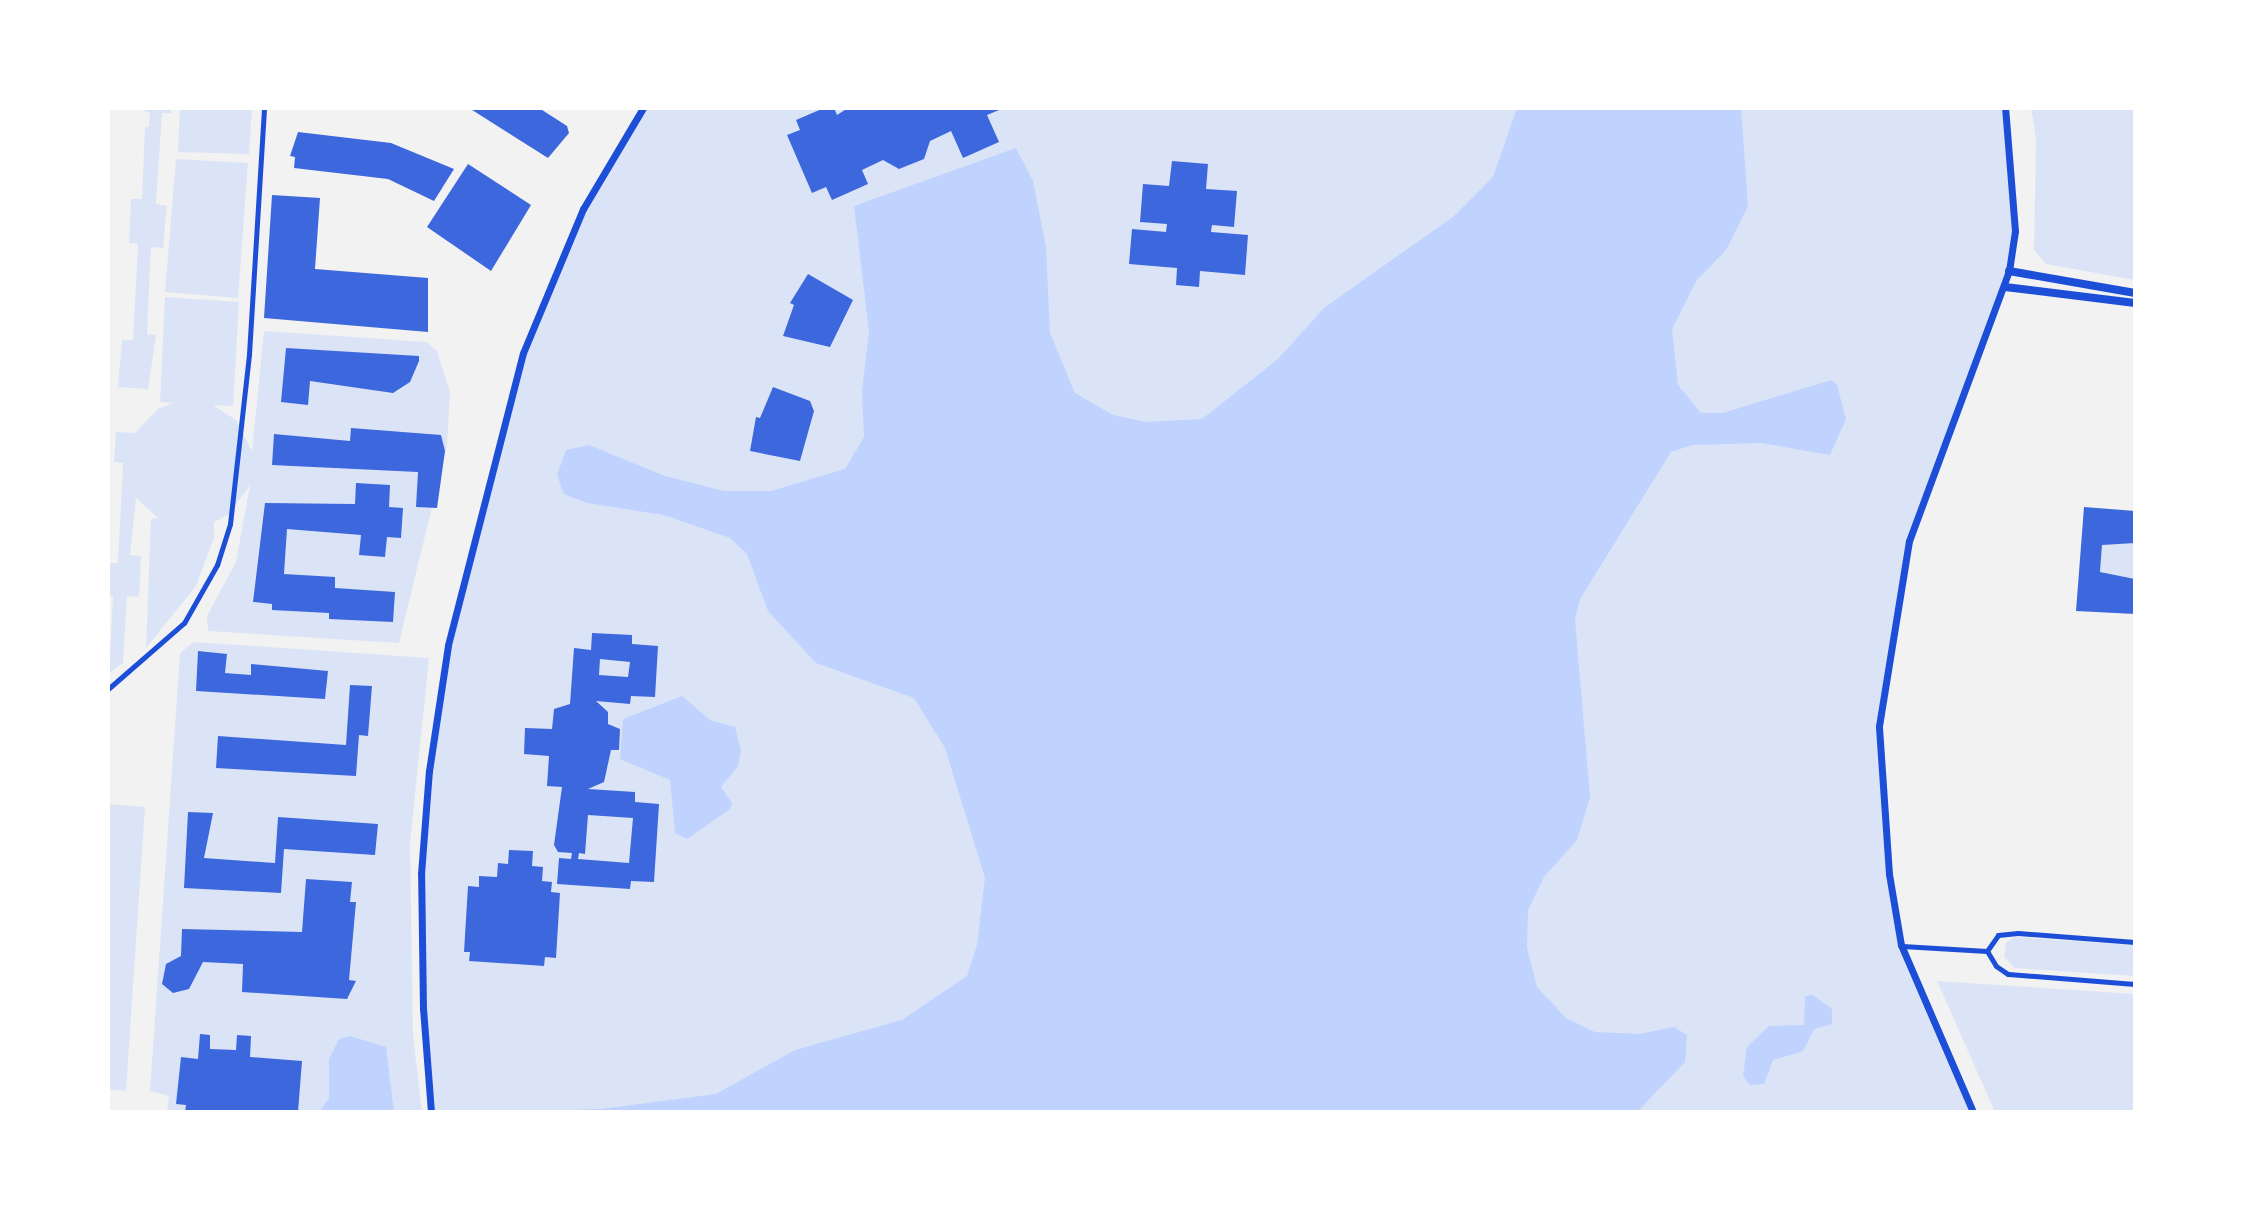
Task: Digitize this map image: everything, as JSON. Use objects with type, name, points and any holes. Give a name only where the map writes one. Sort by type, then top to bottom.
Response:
[{"type":"main road","points":[[2009,271],[2135,293]]},
{"type":"main road","points":[[2005,287],[2135,303]]},
{"type":"street","points":[[108,689],[184,623],[217,565],[230,524],[248,366],[264,108]]},
{"type":"street","points":[[431,1112],[423,1009],[421,874],[432,748],[448,645],[513,387],[548,286],[583,209],[643,108]]},
{"type":"street","points":[[1973,1112],[1901,945],[1889,874],[1879,726],[1905,557],[1932,471],[2009,271],[2015,231],[2005,108]]},
{"type":"street","points":[[1987,951],[2003,933],[2135,942]]},
{"type":"street","points":[[1901,945],[1987,951],[2008,974],[2135,984]]},
{"type":"shaded area","points":[[137,108],[171,108],[171,113],[162,113],[156,204],[167,206],[163,248],[151,247],[147,334],[156,335],[148,389],[118,387],[122,340],[133,340],[138,244],[129,243],[131,199],[142,199],[145,127],[149,127],[150,113]]},
{"type":"shaded area","points":[[180,108],[252,108],[249,154],[178,152]]},
{"type":"shaded area","points":[[643,108],[2005,108],[2015,231],[2009,271],[1909,541],[1879,726],[1889,874],[1901,945],[1973,1112],[431,1112],[421,874],[439,697],[513,387],[568,240]]},
{"type":"shaded area","points":[[2031,108],[2135,108],[2135,280],[2046,264],[2034,250],[2036,138]]},
{"type":"shaded area","points":[[176,159],[248,163],[238,298],[165,292]]},
{"type":"shaded area","points":[[165,297],[239,302],[233,406],[213,405],[236,420],[252,451],[264,331],[426,342],[437,351],[450,392],[447,445],[399,643],[208,631],[207,616],[236,562],[250,485],[229,514],[214,522],[214,538],[196,586],[146,648],[151,519],[158,518],[136,498],[130,555],[141,556],[139,597],[127,596],[123,663],[109,673],[113,596],[108,595],[109,563],[118,563],[123,463],[114,462],[116,432],[135,433],[158,409],[173,403],[160,402]]},
{"type":"shaded area","points":[[2108,542],[2135,543],[2135,579],[2100,572],[2102,545]]},
{"type":"shaded area","points":[[194,642],[429,658],[410,843],[413,1036],[422,1112],[167,1112],[169,1096],[150,1091],[180,653]]},
{"type":"shaded area","points":[[108,804],[145,807],[126,1091],[108,1089]]},
{"type":"shaded area","points":[[2014,937],[2135,945],[2135,976],[2015,968],[2004,957],[2006,943]]},
{"type":"shaded area","points":[[1937,981],[2135,994],[2135,1112],[1995,1112]]},
{"type":"water","points":[[1517,108],[1741,108],[1748,206],[1726,250],[1696,281],[1672,329],[1678,385],[1701,413],[1723,413],[1831,380],[1837,385],[1846,419],[1830,455],[1761,443],[1692,445],[1671,452],[1580,599],[1575,620],[1590,797],[1577,840],[1544,877],[1528,910],[1527,948],[1537,987],[1566,1018],[1595,1032],[1639,1034],[1674,1027],[1687,1035],[1685,1062],[1637,1112],[515,1112],[601,1109],[716,1094],[795,1050],[902,1020],[967,976],[977,945],[985,878],[945,748],[914,698],[816,663],[768,611],[747,554],[730,538],[664,515],[587,503],[564,494],[557,475],[566,450],[589,445],[665,476],[724,491],[771,491],[845,469],[864,437],[862,392],[869,331],[854,206],[1016,148],[1033,181],[1046,247],[1050,333],[1075,393],[1113,415],[1146,422],[1202,419],[1278,359],[1324,308],[1454,216],[1493,177]]},
{"type":"water","points":[[682,696],[710,720],[735,727],[741,751],[738,766],[721,787],[732,803],[730,809],[687,839],[675,833],[670,780],[620,759],[623,719]]},
{"type":"water","points":[[1813,995],[1832,1009],[1832,1024],[1814,1029],[1803,1051],[1773,1060],[1764,1084],[1750,1085],[1743,1076],[1747,1047],[1769,1026],[1804,1025],[1805,996]]},
{"type":"water","points":[[350,1036],[386,1047],[394,1112],[319,1112],[329,1098],[329,1059],[339,1039]]},
{"type":"building","points":[[469,108],[539,108],[567,126],[569,133],[548,158]]},
{"type":"building","points":[[824,108],[834,108],[837,115],[848,108],[1004,108],[987,115],[999,142],[963,158],[951,131],[930,141],[924,159],[899,169],[883,160],[862,170],[868,184],[832,200],[826,187],[812,193],[787,135],[800,130],[796,120]]},
{"type":"building","points":[[298,132],[391,143],[454,169],[434,201],[388,179],[294,168],[295,157],[290,156]]},
{"type":"building","points":[[1172,161],[1208,164],[1206,189],[1237,191],[1234,227],[1212,225],[1211,232],[1248,235],[1245,275],[1200,271],[1199,287],[1176,285],[1177,268],[1129,264],[1132,229],[1166,232],[1167,224],[1140,222],[1143,184],[1169,186]]},
{"type":"building","points":[[468,164],[531,205],[491,271],[427,227]]},
{"type":"building","points":[[272,195],[320,198],[315,269],[428,278],[428,332],[264,318]]},
{"type":"building","points":[[808,274],[853,300],[830,347],[783,336],[794,305],[790,303]]},
{"type":"building","points":[[286,348],[419,356],[419,361],[410,382],[393,393],[310,381],[308,405],[281,402]]},
{"type":"building","points":[[773,387],[810,401],[814,411],[800,461],[750,451],[756,417],[760,418]]},
{"type":"building","points":[[351,428],[441,435],[445,451],[437,508],[416,507],[418,472],[272,465],[274,434],[350,441]]},
{"type":"building","points":[[356,483],[390,485],[389,507],[403,508],[401,538],[387,537],[385,557],[359,555],[361,535],[287,529],[284,574],[335,577],[335,588],[395,592],[393,622],[329,619],[329,613],[272,610],[272,604],[253,602],[265,503],[355,504]]},
{"type":"building","points":[[2084,507],[2135,511],[2135,543],[2102,545],[2100,572],[2135,579],[2135,614],[2076,611]]},
{"type":"building","points":[[592,633],[632,635],[632,644],[658,646],[655,697],[631,696],[630,704],[596,701],[608,712],[608,724],[620,729],[619,750],[611,750],[604,782],[588,789],[635,792],[635,802],[659,804],[654,882],[631,881],[630,889],[557,884],[559,858],[571,859],[572,853],[558,852],[554,845],[562,787],[547,786],[549,756],[524,754],[525,728],[552,729],[554,709],[570,704],[574,648],[591,650]],"holes":[[[600,659],[630,662],[628,677],[599,675]],[[588,815],[633,818],[629,863],[578,859],[579,853],[585,854]]]},
{"type":"building","points":[[198,651],[227,654],[225,673],[251,675],[251,664],[328,671],[325,699],[196,691]]},
{"type":"building","points":[[350,685],[372,686],[368,736],[359,735],[356,776],[216,768],[218,736],[346,745]]},
{"type":"building","points":[[188,812],[213,813],[204,858],[275,863],[278,817],[378,824],[375,855],[284,849],[281,893],[184,888]]},
{"type":"building","points":[[509,850],[533,851],[532,866],[543,867],[542,881],[552,882],[551,892],[560,893],[556,958],[545,957],[544,966],[469,961],[470,952],[464,952],[468,886],[479,887],[479,876],[497,877],[498,863],[508,864]]},
{"type":"building","points":[[306,879],[352,882],[350,902],[356,902],[349,980],[356,981],[347,999],[242,992],[243,964],[203,962],[189,989],[173,993],[162,984],[166,964],[181,956],[182,929],[302,932]]},
{"type":"building","points":[[200,1034],[210,1035],[210,1049],[236,1050],[237,1035],[251,1036],[250,1057],[302,1061],[298,1112],[185,1112],[186,1105],[176,1104],[181,1057],[198,1059]]}]
